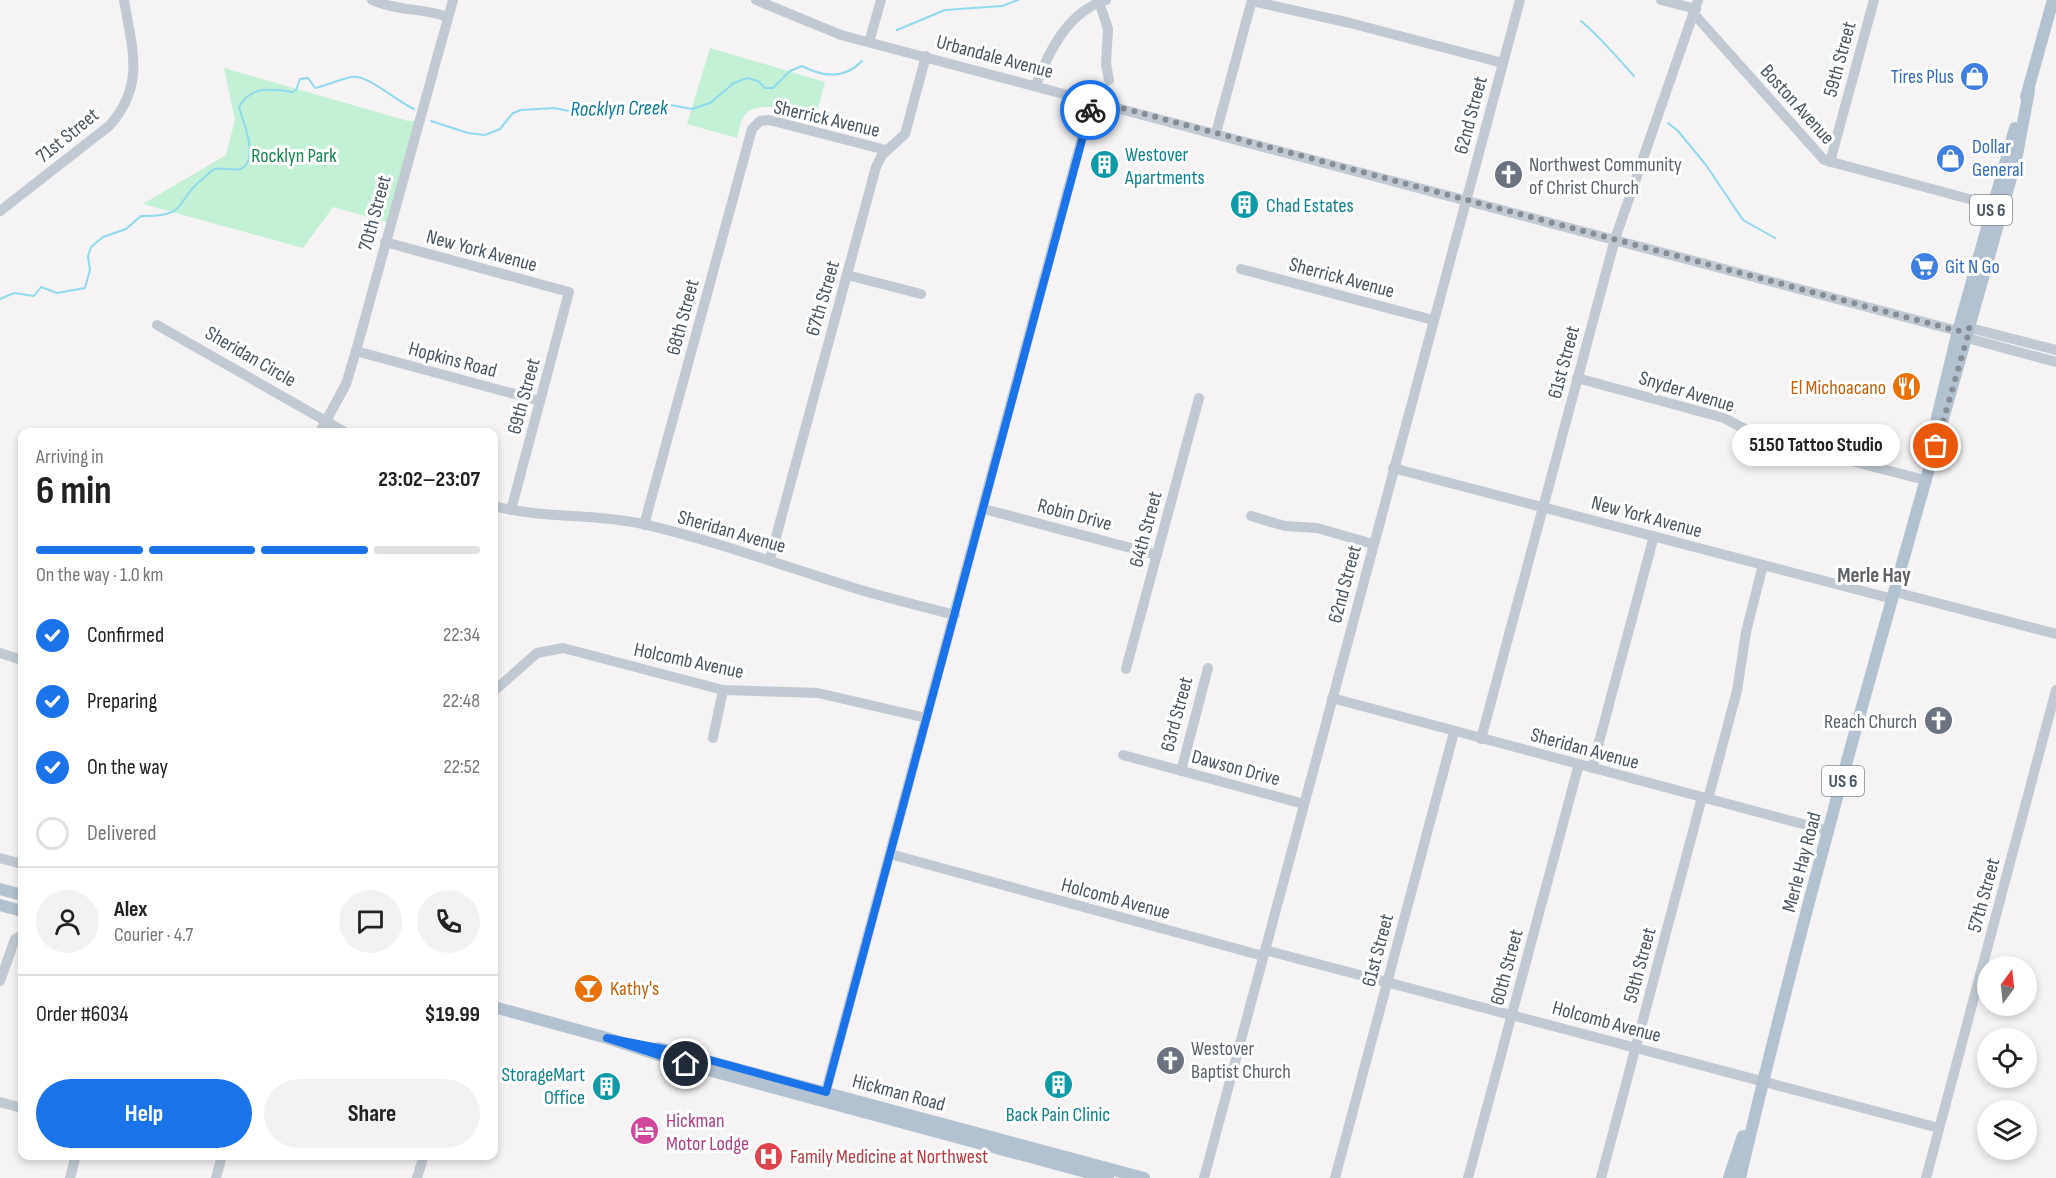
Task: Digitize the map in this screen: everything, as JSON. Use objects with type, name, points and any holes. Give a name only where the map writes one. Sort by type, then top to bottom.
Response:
[{"type":"main road","name":"Merle Hay Road","points":[[1740,1178],[1762,1081],[1925,480],[1938,412],[1965,332],[2053,0]]},
{"type":"main road","points":[[0,889],[18,894]]},
{"type":"main road","points":[[0,905],[18,910]]},
{"type":"main road","name":"Hickman Road","points":[[498,1007],[607,1038],[686,1064],[825,1097],[1108,1178]]},
{"type":"main road","name":"Hickman Road","points":[[498,1014],[534,1018]]},
{"type":"main road","name":"Merle Hay Road","points":[[1729,1178],[1762,1081]]},
{"type":"main road","name":"Hickman Road","points":[[1076,1169],[1144,1178]]},
{"type":"street","name":"71st Street","points":[[0,211],[109,126],[120,114],[131,93],[134,77],[124,0]]},
{"type":"street","points":[[372,0],[448,17]]},
{"type":"street","name":"70th Street","points":[[322,428],[346,384],[453,0]]},
{"type":"street","name":"Urbandale Avenue","points":[[756,0],[828,31],[1965,332],[2056,362]]},
{"type":"street","points":[[870,42],[881,0]]},
{"type":"street","name":"62nd Street","points":[[1204,1178],[1520,0]]},
{"type":"street","points":[[1661,0],[1696,8]]},
{"type":"street","name":"59th Street","points":[[1830,162],[1874,0]]},
{"type":"street","points":[[1036,85],[1069,23],[1085,8],[1102,1],[1108,29],[1106,64],[1109,80]]},
{"type":"street","points":[[1216,133],[1252,1],[1350,23],[1503,63]]},
{"type":"street","name":"Boston Avenue","points":[[1696,8],[1818,155],[1830,162],[1997,207]]},
{"type":"street","name":"61st Street","points":[[1480,739],[1615,239],[1696,8]]},
{"type":"street","name":"67th Street","points":[[770,559],[876,167],[886,150],[900,141],[905,134],[926,56]]},
{"type":"street","points":[[825,1097],[1092,100]]},
{"type":"street","name":"Sherrick Avenue","points":[[760,121],[779,121],[886,150]]},
{"type":"street","name":"68th Street","points":[[644,525],[748,139],[752,129],[760,121]]},
{"type":"street","name":"New York Avenue","points":[[385,242],[569,292]]},
{"type":"street","name":"Sherrick Avenue","points":[[1241,268],[1433,320]]},
{"type":"street","points":[[847,275],[921,294]]},
{"type":"street","name":"69th Street","points":[[510,510],[569,292]]},
{"type":"street","name":"Sheridan Circle","points":[[156,325],[339,428]]},
{"type":"street","name":"Urbandale Avenue","points":[[1965,332],[2056,350]]},
{"type":"street","name":"Hopkins Road","points":[[356,351],[540,401]]},
{"type":"street","name":"Snyder Avenue","points":[[1577,378],[1724,418],[1762,438],[1925,480]]},
{"type":"street","name":"64th Street","points":[[1126,669],[1199,398]]},
{"type":"street","name":"New York Avenue","points":[[1393,468],[1763,565],[2056,634]]},
{"type":"street","name":"Sheridan Avenue","points":[[498,507],[644,525],[770,559],[869,593],[955,615]]},
{"type":"street","name":"Robin Drive","points":[[984,509],[1156,555]]},
{"type":"street","points":[[1251,516],[1285,526],[1317,528],[1373,544]]},
{"type":"street","points":[[1592,768],[1654,536]]},
{"type":"street","name":"59th Street","points":[[1601,1178],[1705,798],[1737,691],[1746,632],[1763,565]]},
{"type":"street","name":"Holcomb Avenue","points":[[498,687],[537,653],[562,648],[723,690],[818,693],[926,718]]},
{"type":"street","points":[[0,653],[18,659]]},
{"type":"street","name":"63rd Street","points":[[1181,771],[1208,668]]},
{"type":"street","points":[[712,738],[723,690]]},
{"type":"street","name":"57th Street","points":[[1926,1178],[2056,690]]},
{"type":"street","name":"Sheridan Avenue","points":[[1332,699],[1829,831]]},
{"type":"street","name":"61st Street","points":[[1335,1178],[1454,732]]},
{"type":"street","name":"Dawson Drive","points":[[1124,755],[1304,804]]},
{"type":"street","name":"60th Street","points":[[1468,1178],[1579,765]]},
{"type":"street","name":"Holcomb Avenue","points":[[890,854],[1939,1128]]},
{"type":"street","points":[[0,858],[18,863]]},
{"type":"street","points":[[1,979],[11,945],[18,937]]},
{"type":"street","points":[[0,1102],[18,1107]]},
{"type":"street","points":[[70,1178],[75,1160]]},
{"type":"street","points":[[216,1178],[221,1160]]},
{"type":"street","points":[[417,1178],[422,1160]]},
{"type":"green space","points":[[710,48],[825,82],[816,116],[789,109],[758,108],[744,116],[737,138],[687,124]]},
{"type":"green space","name":"Rocklyn Park","points":[[224,68],[408,121],[419,120],[390,223],[333,207],[303,248],[143,204],[226,155],[235,120]]},
{"type":"waterway","name":"Rocklyn Creek","points":[[897,30],[945,10],[1002,6],[1018,0]]},
{"type":"waterway","points":[[1581,21],[1602,40],[1634,76]]},
{"type":"waterway","name":"Rocklyn Creek","points":[[431,121],[468,133],[485,135],[500,129],[513,113],[521,110],[554,108],[574,112],[660,103],[692,109],[710,103],[734,83],[747,78],[758,81],[765,88],[773,88],[790,71],[802,66],[810,70],[834,74],[848,71],[862,61]]},
{"type":"waterway","name":"Rocklyn Creek","points":[[0,299],[14,293],[34,296],[41,287],[57,293],[85,288],[90,270],[88,256],[91,247],[103,237],[126,229],[141,216],[157,216],[175,210],[194,186],[211,171],[220,168],[239,169],[246,166],[250,149],[239,107],[244,100],[256,92],[263,90],[293,92],[300,79],[308,78],[315,88],[347,78],[359,77],[414,109]]},
{"type":"waterway","points":[[1668,123],[1678,131],[1706,165],[1743,220],[1775,238]]},
{"type":"way so far","points":[[1090,110],[1092,100],[1958,331],[1970,328],[1936,446]]},
{"type":"place","name":"Tires Plus","points":[[1975,76]]},
{"type":"place","name":"Dollar General","points":[[1951,158]]},
{"type":"place","name":"Westover Apartments","points":[[1104,165]]},
{"type":"place","name":"Northwest Community of Christ Church","points":[[1508,175]]},
{"type":"place","name":"Chad Estates","points":[[1245,205]]},
{"type":"place","name":"Git N Go","points":[[1924,266]]},
{"type":"place","name":"El Michoacano","points":[[1907,387]]},
{"type":"place","name":"5150 Tattoo Studio","points":[[1936,446]]},
{"type":"place","name":"Reach Church","points":[[1938,721]]},
{"type":"place","name":"Kathy's","points":[[589,988]]},
{"type":"place","name":"Westover Baptist Church","points":[[1170,1060]]},
{"type":"place","name":"Back Pain Clinic","points":[[1058,1084]]},
{"type":"place","name":"StorageMart Office","points":[[606,1086]]},
{"type":"place","name":"Hickman Motor Lodge","points":[[645,1131]]},
{"type":"place","name":"Family Medicine at Northwest","points":[[769,1156]]},
{"type":"district","name":"Merle Hay","points":[[1874,575]]},
{"type":"route","points":[[686,1064],[607,1038],[684,1053],[826,1092],[1090,110]]}]
